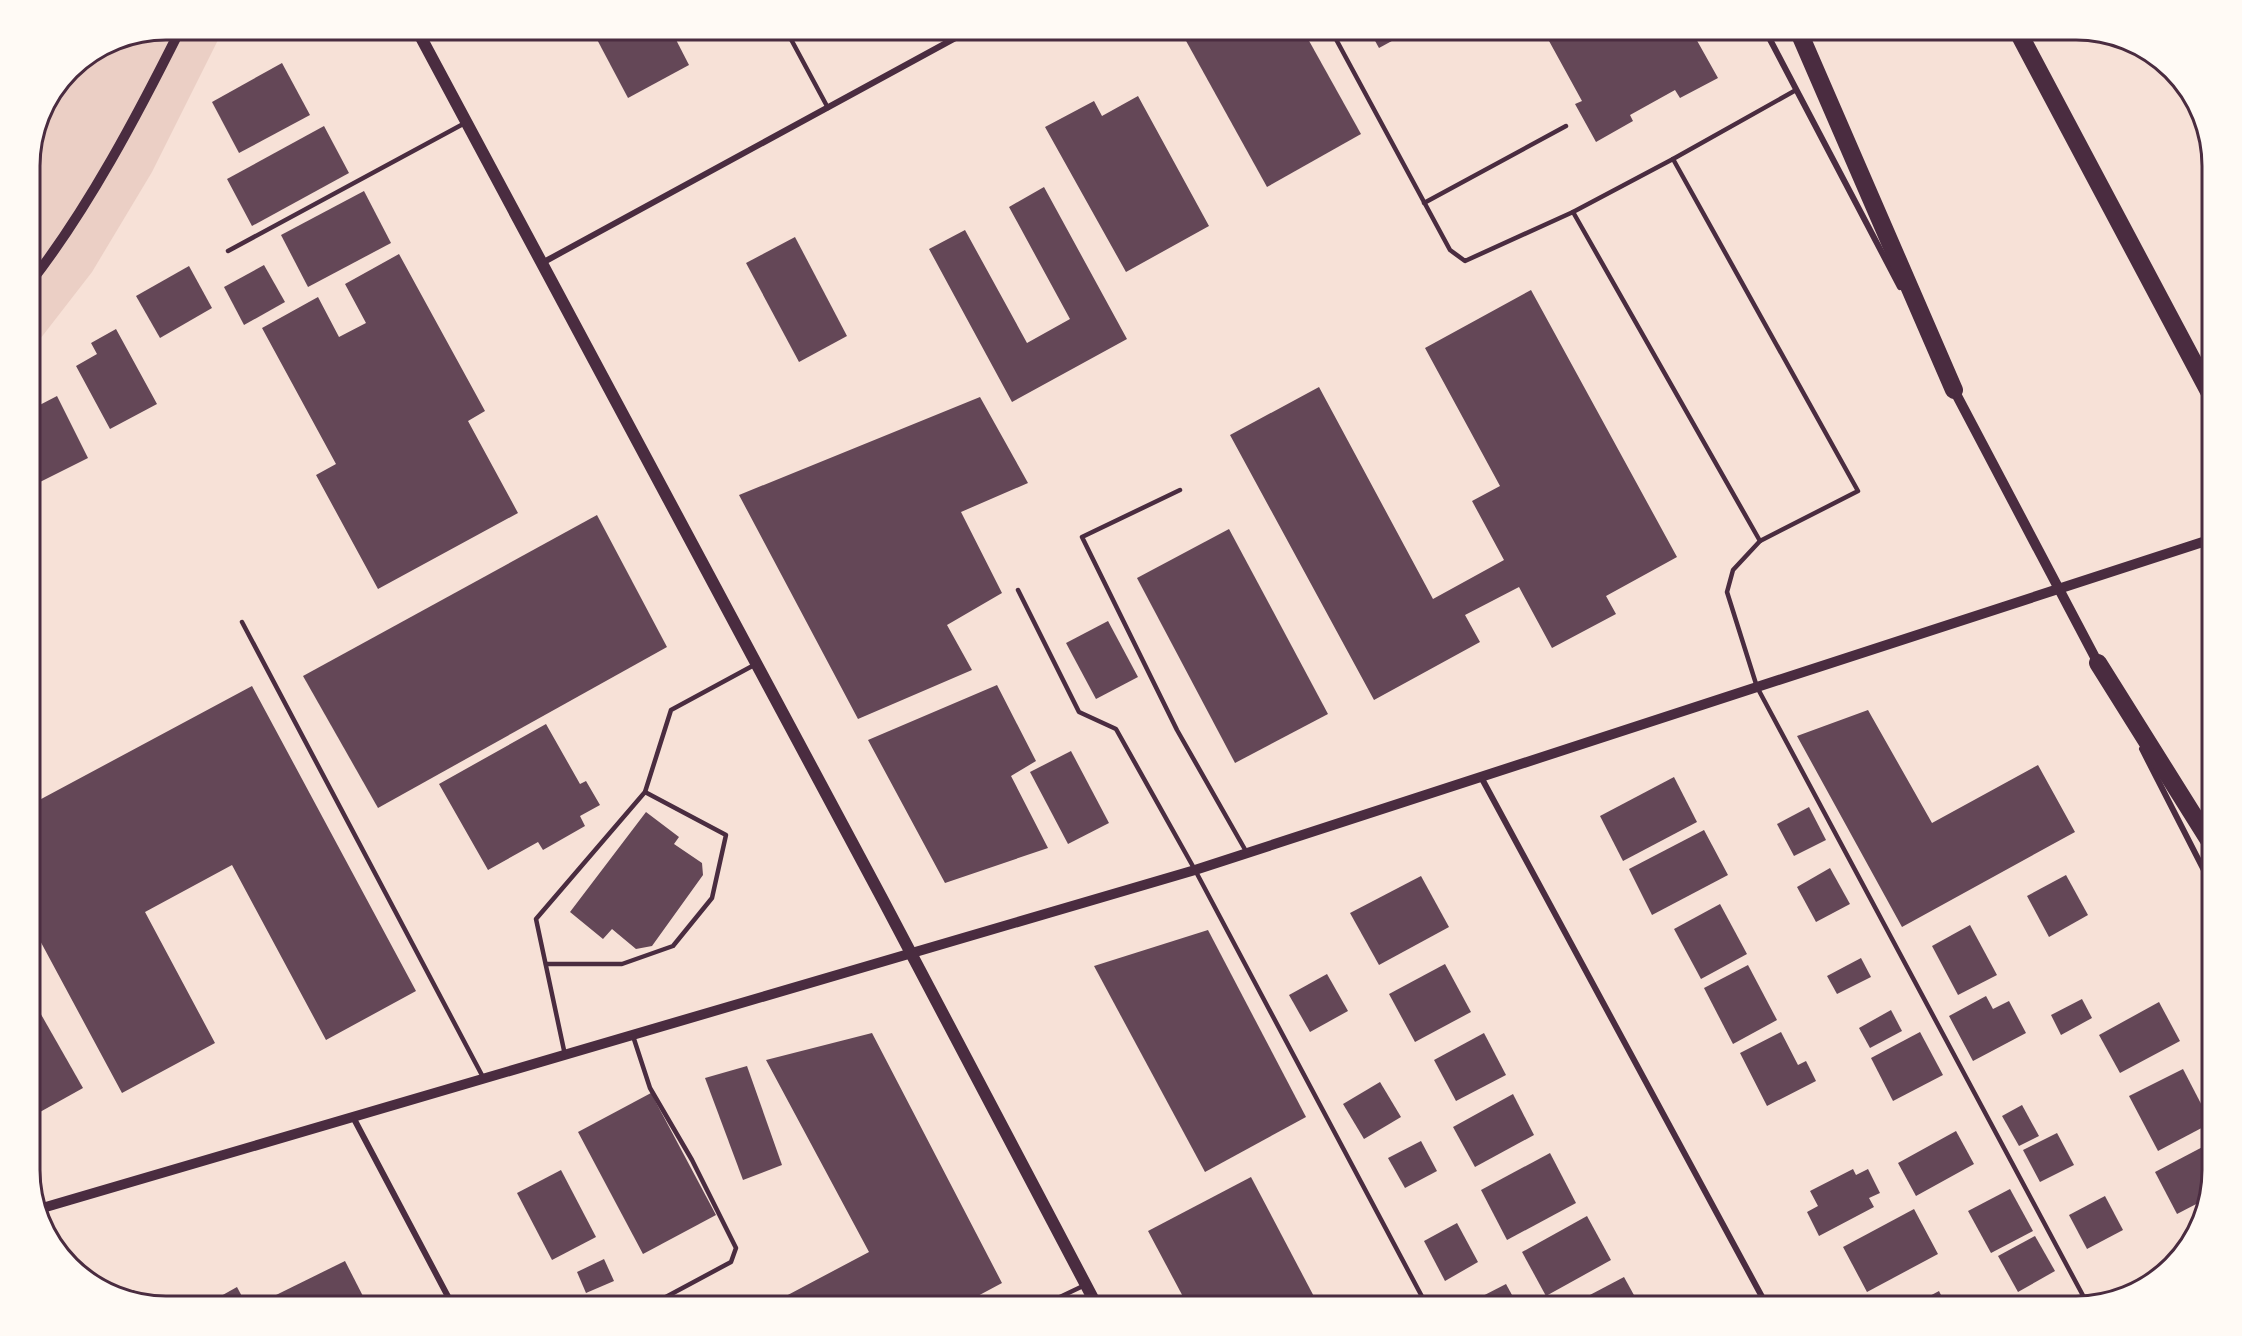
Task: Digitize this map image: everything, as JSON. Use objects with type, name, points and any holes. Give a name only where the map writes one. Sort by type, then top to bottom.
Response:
[{"type":"highway","points":[[1802,40],[1954,390]]},
{"type":"highway","points":[[2022,40],[2201,377]]},
{"type":"highway","points":[[2098,663],[2202,828]]},
{"type":"main road","points":[[422,40],[912,954],[1092,1296]]},
{"type":"street","points":[[41,267],[82,208],[175,40]]},
{"type":"street","points":[[542,264],[952,40]]},
{"type":"street","points":[[1770,40],[2098,663],[2202,866]]},
{"type":"street","points":[[46,1207],[1195,870],[2201,542]]},
{"type":"street","points":[[1481,777],[1762,1296]]},
{"type":"street","points":[[353,1117],[448,1296]]},
{"type":"lane","points":[[791,40],[828,108]]},
{"type":"lane","points":[[1336,40],[1450,250],[1465,261],[1574,212],[1797,90]]},
{"type":"lane","points":[[228,251],[467,122]]},
{"type":"lane","points":[[1424,203],[1566,126]]},
{"type":"lane","points":[[1673,159],[1858,491],[1760,541],[1733,570],[1727,592],[1757,687],[2083,1295]]},
{"type":"lane","points":[[1574,212],[1760,541]]},
{"type":"lane","points":[[1180,490],[1082,537],[1177,730],[1247,853]]},
{"type":"lane","points":[[1018,590],[1079,712],[1116,729],[1195,870],[1422,1296]]},
{"type":"lane","points":[[242,622],[484,1079]]},
{"type":"lane","points":[[565,1055],[536,919],[645,792],[671,710],[756,664]]},
{"type":"lane","points":[[546,964],[622,964],[673,946],[712,898],[726,835],[645,792]]},
{"type":"lane","points":[[633,1035],[650,1088],[692,1160],[736,1248],[731,1262],[668,1296]]},
{"type":"lane","points":[[1061,1296],[1086,1284]]},
{"type":"shaded area","points":[[166,40],[218,40],[152,172],[92,272],[41,338],[41,158],[47,126],[57,103],[77,77],[110,53],[142,43]]},
{"type":"building","points":[[597,40],[676,40],[689,65],[628,98]]},
{"type":"building","points":[[1186,40],[1309,40],[1361,134],[1267,187]]},
{"type":"building","points":[[1375,40],[1394,40],[1379,48]]},
{"type":"building","points":[[1548,40],[1697,40],[1718,78],[1680,98],[1675,90],[1630,115],[1633,121],[1596,142],[1575,104],[1582,101]]},
{"type":"building","points":[[282,63],[310,115],[239,153],[212,102]]},
{"type":"building","points":[[1138,96],[1209,226],[1126,272],[1045,127],[1094,101],[1102,116]]},
{"type":"building","points":[[324,126],[349,173],[252,226],[227,179]]},
{"type":"building","points":[[1044,187],[1127,339],[1012,402],[929,249],[965,230],[1027,343],[1070,319],[1009,207]]},
{"type":"building","points":[[364,191],[391,243],[308,287],[281,235]]},
{"type":"building","points":[[795,237],[847,336],[799,362],[746,263]]},
{"type":"building","points":[[399,254],[485,411],[468,421],[518,513],[378,589],[316,475],[336,464],[262,328],[318,297],[339,337],[366,323],[345,284]]},
{"type":"building","points":[[264,265],[285,302],[244,325],[224,287]]},
{"type":"building","points":[[189,266],[212,308],[160,338],[136,296]]},
{"type":"building","points":[[1531,290],[1677,557],[1606,596],[1616,614],[1552,648],[1519,587],[1465,615],[1480,642],[1374,700],[1230,435],[1319,387],[1433,599],[1504,560],[1472,501],[1500,486],[1425,348]]},
{"type":"building","points":[[116,329],[157,404],[110,429],[76,366],[97,354],[91,343]]},
{"type":"building","points":[[57,396],[88,458],[41,482],[41,404]]},
{"type":"building","points":[[980,397],[1028,483],[961,512],[1002,593],[947,625],[972,670],[858,719],[739,495]]},
{"type":"building","points":[[597,515],[667,647],[378,808],[303,676]]},
{"type":"building","points":[[1229,529],[1328,714],[1235,763],[1137,578]]},
{"type":"building","points":[[1108,621],[1138,677],[1096,699],[1066,643]]},
{"type":"building","points":[[997,685],[1036,761],[1011,776],[1048,848],[945,883],[868,740]]},
{"type":"building","points":[[252,686],[416,991],[326,1040],[232,865],[145,912],[215,1043],[122,1093],[41,942],[41,799]]},
{"type":"building","points":[[1868,710],[1932,823],[2038,765],[2075,832],[1902,927],[1797,736]]},
{"type":"building","points":[[546,724],[580,784],[586,781],[600,805],[580,816],[585,826],[543,850],[538,842],[488,870],[439,784]]},
{"type":"building","points":[[1071,751],[1109,823],[1068,844],[1030,772]]},
{"type":"building","points":[[1674,777],[1697,822],[1623,861],[1600,816]]},
{"type":"building","points":[[1809,807],[1826,840],[1794,856],[1777,824]]},
{"type":"building","points":[[646,812],[679,837],[674,844],[702,863],[703,875],[652,946],[636,949],[612,929],[603,939],[570,912]]},
{"type":"building","points":[[1704,830],[1728,875],[1652,915],[1629,869]]},
{"type":"building","points":[[1830,868],[1850,904],[1816,922],[1797,887]]},
{"type":"building","points":[[2066,875],[2088,915],[2049,937],[2027,896]]},
{"type":"building","points":[[1421,876],[1449,927],[1379,965],[1350,913]]},
{"type":"building","points":[[1720,904],[1747,954],[1701,979],[1674,929]]},
{"type":"building","points":[[1970,925],[1997,975],[1958,995],[1932,946]]},
{"type":"building","points":[[1208,930],[1306,1117],[1205,1172],[1094,966]]},
{"type":"building","points":[[1861,958],[1871,977],[1837,994],[1827,976]]},
{"type":"building","points":[[1445,964],[1471,1012],[1415,1042],[1389,994]]},
{"type":"building","points":[[1748,965],[1777,1020],[1733,1044],[1704,988]]},
{"type":"building","points":[[1327,974],[1348,1011],[1310,1032],[1289,995]]},
{"type":"building","points":[[1986,996],[1993,1009],[2009,1001],[2026,1033],[1973,1061],[1949,1016]]},
{"type":"building","points":[[2082,999],[2092,1018],[2061,1035],[2051,1015]]},
{"type":"building","points":[[2159,1002],[2180,1041],[2120,1073],[2099,1035]]},
{"type":"building","points":[[1891,1010],[1902,1031],[1870,1048],[1859,1028]]},
{"type":"building","points":[[41,1014],[83,1088],[41,1111]]},
{"type":"building","points":[[1781,1032],[1798,1065],[1806,1061],[1816,1081],[1767,1106],[1740,1053]]},
{"type":"building","points":[[1920,1032],[1943,1075],[1893,1101],[1871,1058]]},
{"type":"building","points":[[872,1033],[1002,1283],[978,1296],[786,1296],[869,1252],[766,1060]]},
{"type":"building","points":[[1484,1033],[1506,1075],[1456,1101],[1434,1060]]},
{"type":"building","points":[[747,1066],[782,1165],[743,1180],[705,1078]]},
{"type":"building","points":[[2183,1069],[2202,1106],[2202,1128],[2158,1151],[2129,1096]]},
{"type":"building","points":[[1380,1082],[1401,1117],[1364,1139],[1343,1104]]},
{"type":"building","points":[[651,1093],[716,1215],[643,1254],[578,1132]]},
{"type":"building","points":[[1513,1094],[1534,1135],[1475,1167],[1453,1127]]},
{"type":"building","points":[[2022,1105],[2039,1136],[2019,1146],[2002,1116]]},
{"type":"building","points":[[1956,1131],[1974,1164],[1916,1196],[1898,1163]]},
{"type":"building","points":[[2057,1133],[2074,1165],[2040,1182],[2023,1150]]},
{"type":"building","points":[[1421,1141],[1437,1171],[1405,1188],[1388,1158]]},
{"type":"building","points":[[2202,1147],[2202,1170],[2196,1204],[2177,1214],[2155,1172]]},
{"type":"building","points":[[1550,1153],[1576,1203],[1507,1240],[1481,1190]]},
{"type":"building","points":[[1853,1169],[1856,1175],[1868,1169],[1880,1193],[1869,1198],[1874,1207],[1819,1236],[1807,1212],[1818,1206],[1810,1191]]},
{"type":"building","points":[[561,1170],[596,1237],[552,1260],[517,1193]]},
{"type":"building","points":[[1251,1177],[1314,1296],[1183,1296],[1148,1231]]},
{"type":"building","points":[[2010,1189],[2033,1231],[1991,1253],[1968,1211]]},
{"type":"building","points":[[2105,1196],[2123,1230],[2087,1249],[2069,1215]]},
{"type":"building","points":[[1914,1209],[1938,1254],[1867,1292],[1843,1247]]},
{"type":"building","points":[[1587,1216],[1611,1260],[1546,1296],[1522,1252]]},
{"type":"building","points":[[1457,1223],[1478,1262],[1445,1281],[1424,1241]]},
{"type":"building","points":[[2035,1236],[2055,1271],[2018,1292],[1998,1256]]},
{"type":"building","points":[[604,1259],[614,1281],[586,1293],[577,1272]]},
{"type":"building","points":[[345,1261],[363,1296],[274,1296]]},
{"type":"building","points":[[1624,1277],[1634,1296],[1588,1296]]},
{"type":"building","points":[[1506,1284],[1513,1296],[1483,1296]]},
{"type":"building","points":[[237,1287],[242,1296],[221,1296]]},
{"type":"building","points":[[1939,1291],[1942,1296],[1930,1296]]}]
